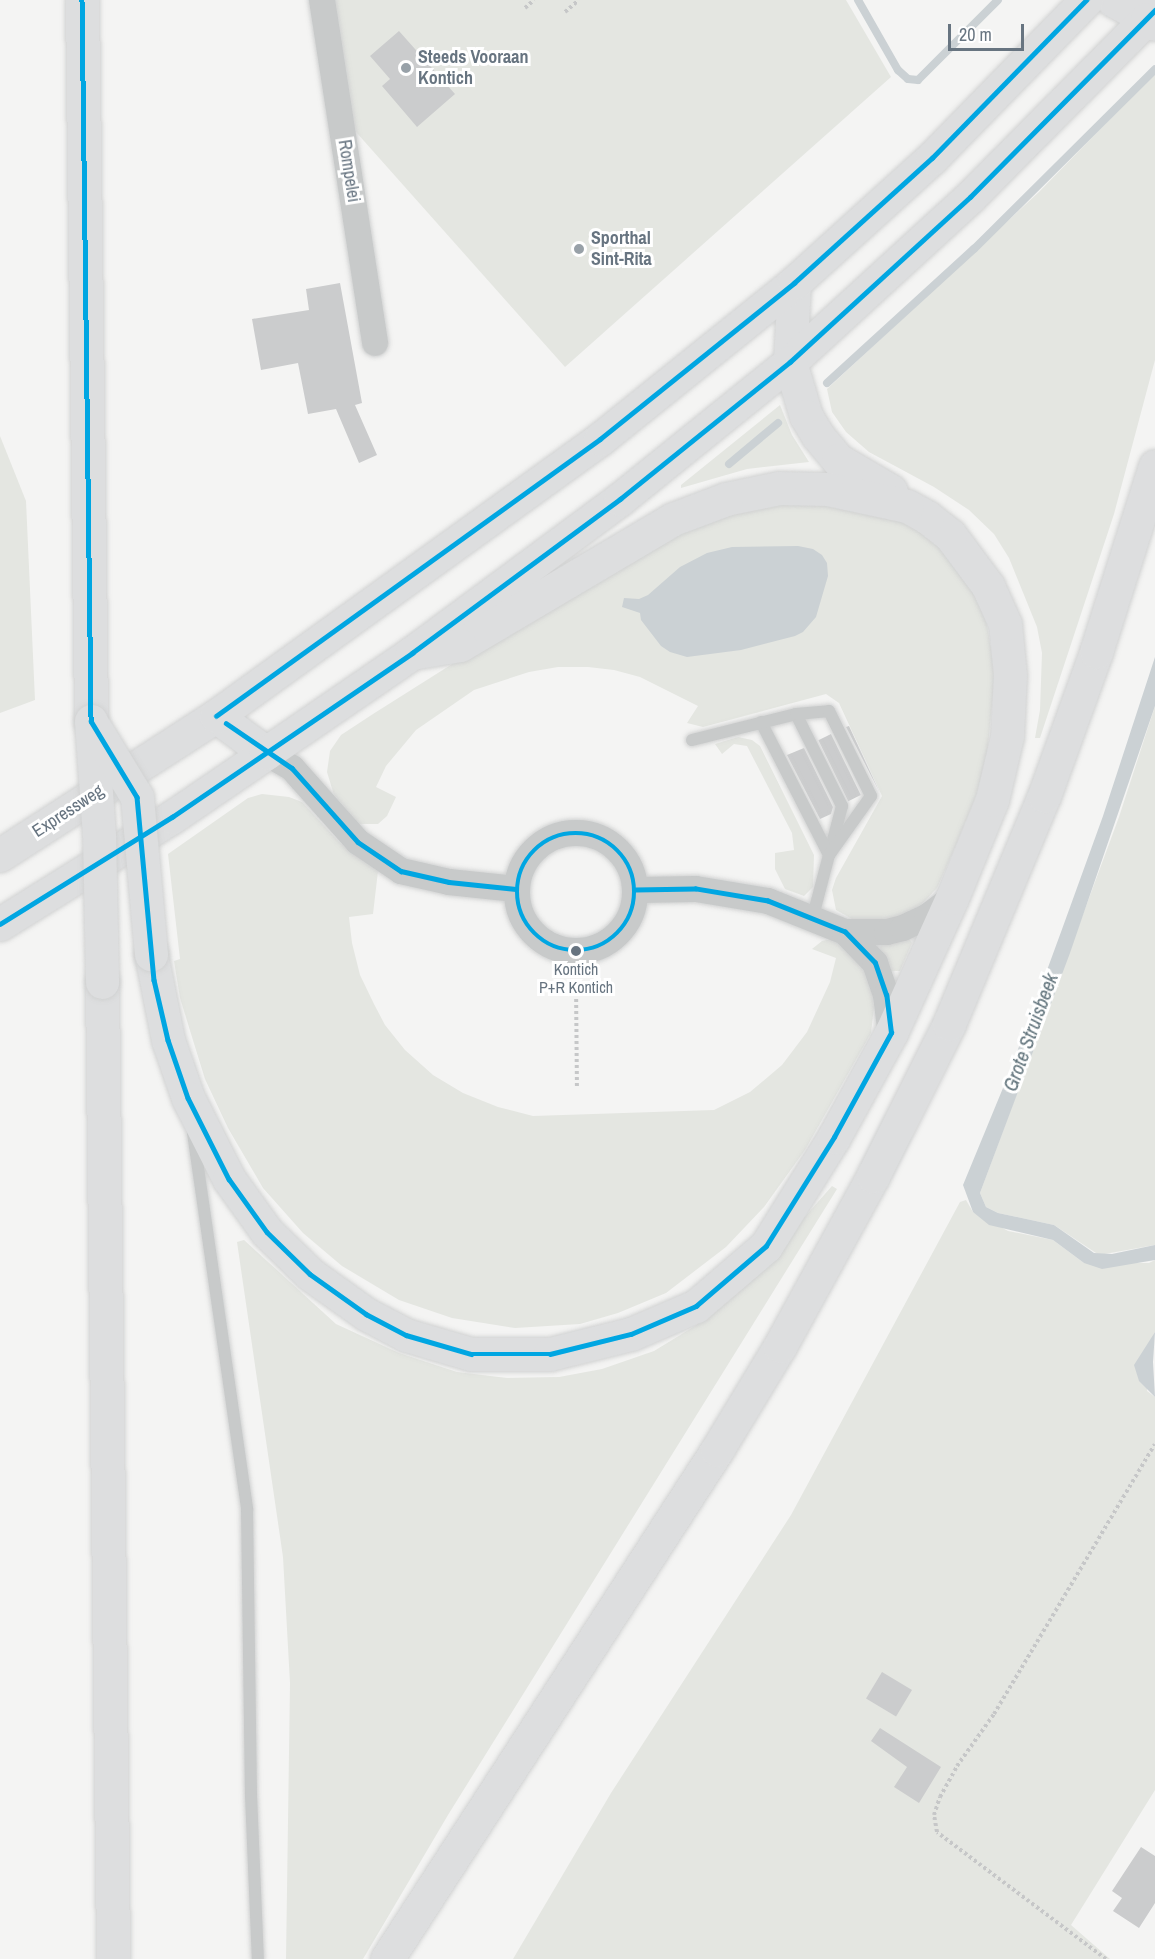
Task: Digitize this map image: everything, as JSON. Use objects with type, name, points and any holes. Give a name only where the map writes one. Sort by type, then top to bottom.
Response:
[{"type":"highway","points":[[82,0],[91,721],[99,835],[102,982],[113,1959]]},
{"type":"highway","name":"Expressweg","points":[[0,855],[216,716],[600,439],[794,283],[932,158],[1086,0]]},
{"type":"highway","points":[[0,924],[172,817],[412,653],[620,499],[790,362],[970,197],[1152,18],[1113,0]]},
{"type":"highway","points":[[91,721],[137,798],[151,954],[168,1040],[188,1098],[229,1179],[267,1232],[310,1274],[366,1314],[406,1335],[471,1354],[550,1354],[631,1334],[696,1306],[766,1246],[834,1137],[891,1033],[952,898],[998,781],[1007,736],[1008,645],[997,603],[978,570],[950,535],[927,517],[907,506],[890,490],[838,460],[818,436],[806,416],[790,362],[794,283]]},
{"type":"highway","points":[[387,1959],[717,1450],[780,1346],[873,1176],[949,1024],[1044,796],[1096,651],[1155,466]]},
{"type":"highway","points":[[412,653],[460,645],[660,525],[726,499],[779,488],[812,488],[856,493],[907,506]]},
{"type":"highway","points":[[216,716],[266,753]]},
{"type":"street","name":"Rompelei","points":[[322,0],[375,343]]},
{"type":"street","points":[[266,753],[292,768],[358,842],[401,871],[449,882],[516,889]]},
{"type":"street","points":[[577,832],[597,836],[615,847],[631,867],[636,890],[633,910],[616,937],[598,948],[577,952],[559,950],[540,940],[528,928],[519,910],[516,889],[528,856],[548,839],[577,832]]},
{"type":"street","points":[[636,890],[696,889],[768,901],[845,932],[887,932],[903,928],[927,917],[952,898]]},
{"type":"street","points":[[845,932],[875,963],[886,995],[891,1033]]},
{"type":"lane","points":[[692,740],[796,714],[829,711],[871,796],[829,855]]},
{"type":"lane","points":[[796,714],[842,806],[812,920]]},
{"type":"lane","points":[[761,722],[829,855]]},
{"type":"lane","points":[[188,1098],[247,1509],[251,1783],[258,1959]]},
{"type":"path","points":[[525,8],[534,0]]},
{"type":"path","points":[[565,12],[579,0]]},
{"type":"path","points":[[576,981],[577,1086]]},
{"type":"path","points":[[1106,1959],[937,1832],[934,1815],[940,1797],[957,1766],[994,1714],[1155,1444]]},
{"type":"shaded area","name":"Sporthal Sint-Rita","points":[[331,0],[846,0],[891,77],[565,367],[356,132]]},
{"type":"shaded area","points":[[1155,73],[1155,360],[1114,514],[1040,738],[1035,738],[1040,710],[1042,653],[1037,627],[1009,558],[994,534],[969,510],[934,487],[869,452],[846,432],[832,412],[827,389],[1039,192]]},
{"type":"shaded area","points":[[780,405],[792,435],[809,462],[747,469],[681,488],[681,485]]},
{"type":"shaded area","points":[[0,436],[26,501],[35,700],[0,713]]},
{"type":"shaded area","points":[[796,497],[902,519],[934,541],[971,586],[986,619],[995,673],[987,757],[976,796],[937,888],[920,906],[896,918],[883,920],[852,919],[836,910],[832,890],[836,878],[882,796],[839,703],[826,694],[703,727],[687,723],[698,706],[640,677],[614,670],[588,667],[558,667],[529,672],[474,690],[416,730],[386,766],[376,787],[396,797],[387,816],[378,824],[359,824],[334,795],[327,772],[330,751],[341,735],[373,714],[517,623],[691,523]]},
{"type":"shaded area","points":[[1155,706],[1155,1245],[1099,1255],[1054,1225],[998,1213],[986,1207],[980,1193],[1119,817]]},
{"type":"shaded area","points":[[738,737],[752,740],[760,746],[814,855],[813,887],[804,896],[785,889],[775,869],[775,853],[794,850],[792,833],[747,746],[734,744],[722,754],[715,744]]},
{"type":"shaded area","points":[[262,794],[289,797],[302,802],[339,842],[378,871],[373,914],[349,917],[352,943],[360,975],[374,1004],[385,1025],[405,1050],[433,1075],[463,1093],[498,1107],[533,1116],[714,1110],[750,1092],[782,1065],[807,1032],[830,982],[836,958],[812,949],[822,941],[831,939],[841,943],[864,969],[873,987],[874,1007],[871,1033],[805,1150],[764,1207],[726,1247],[666,1293],[618,1313],[580,1324],[515,1328],[452,1318],[399,1300],[342,1266],[303,1233],[263,1188],[228,1128],[205,1079],[180,998],[174,961],[180,959],[168,854],[248,798]]},
{"type":"shaded area","points":[[908,937],[912,943],[900,971],[890,971],[880,950],[881,944]]},
{"type":"shaded area","points":[[832,1186],[837,1189],[448,1815],[363,1959],[286,1959],[290,1683],[283,1557],[237,1242],[244,1240],[336,1324],[399,1353],[457,1372],[507,1378],[559,1377],[602,1369],[654,1351],[695,1326],[750,1279]]},
{"type":"shaded area","points":[[966,1200],[973,1212],[1008,1231],[1053,1240],[1084,1263],[1149,1263],[1155,1260],[1155,1332],[1151,1341],[1147,1391],[1155,1397],[1155,1790],[1071,1925],[1110,1959],[513,1959],[611,1793],[791,1515],[960,1202]]},
{"type":"water","points":[[798,546],[813,549],[822,555],[827,563],[828,576],[816,617],[803,632],[795,636],[741,650],[687,657],[670,652],[661,646],[641,620],[640,613],[622,607],[624,598],[639,599],[648,595],[680,567],[707,553],[732,547]]},
{"type":"water","points":[[1155,657],[1155,706],[1070,953],[980,1193],[986,1207],[998,1213],[1054,1225],[1094,1253],[1112,1254],[1155,1245],[1155,1260],[1102,1269],[1084,1263],[1053,1240],[989,1225],[973,1212],[963,1185],[1010,1071],[1061,932],[1103,816]]},
{"type":"water","points":[[1155,1332],[1153,1362],[1155,1397],[1139,1381],[1134,1365]]},
{"type":"building","name":"Steeds Vooraan Kontich","points":[[399,31],[455,94],[417,127],[382,86],[390,79],[370,56]]},
{"type":"building","points":[[340,283],[362,403],[355,405],[377,455],[359,463],[336,409],[308,414],[298,363],[261,370],[252,319],[309,310],[306,289]]},
{"type":"building","points":[[849,726],[880,793],[846,727]]},
{"type":"building","points":[[831,734],[861,795],[848,801],[818,740]]},
{"type":"building","points":[[804,748],[833,807],[831,814],[820,819],[787,755]]},
{"type":"building","points":[[882,1672],[912,1690],[896,1717],[866,1699]]},
{"type":"building","points":[[880,1728],[941,1767],[919,1803],[894,1787],[907,1767],[871,1741]]},
{"type":"building","points":[[1141,1847],[1155,1856],[1155,1903],[1139,1928],[1113,1911],[1122,1898],[1112,1891]]},
{"type":"waterway","name":"Grote Struisbeek","points":[[858,0],[898,70],[908,79],[918,80],[998,0]]},
{"type":"waterway","points":[[827,383],[974,249],[1155,69]]},
{"type":"waterway","points":[[729,464],[778,423]]},
{"type":"transit line","points":[[82,0],[91,721],[137,797],[154,980],[168,1040],[188,1098],[229,1179],[267,1232],[310,1274],[366,1314],[406,1335],[471,1354],[550,1354],[631,1334],[696,1306],[766,1246],[834,1137],[891,1033],[886,995],[875,963],[845,932],[768,901],[696,889],[636,890]]},
{"type":"transit line","points":[[216,716],[600,439],[794,283],[932,158],[1086,0]]},
{"type":"transit line","points":[[0,924],[172,817],[412,653],[620,499],[790,362],[970,197],[1155,10]]},
{"type":"transit line","points":[[226,723],[292,768],[358,842],[401,871],[449,882],[516,889]]},
{"type":"transit line","points":[[576,833],[599,837],[618,850],[631,869],[635,892],[631,915],[618,934],[599,947],[576,951],[553,947],[534,934],[521,915],[517,892],[521,869],[534,850],[553,837],[576,833]]},
{"type":"place","name":"Steeds Vooraan Kontich","points":[[406,68]]},
{"type":"place","name":"Sporthal Sint-Rita","points":[[579,249]]},
{"type":"place","name":"Kontich P+R Kontich","points":[[576,951]]}]
